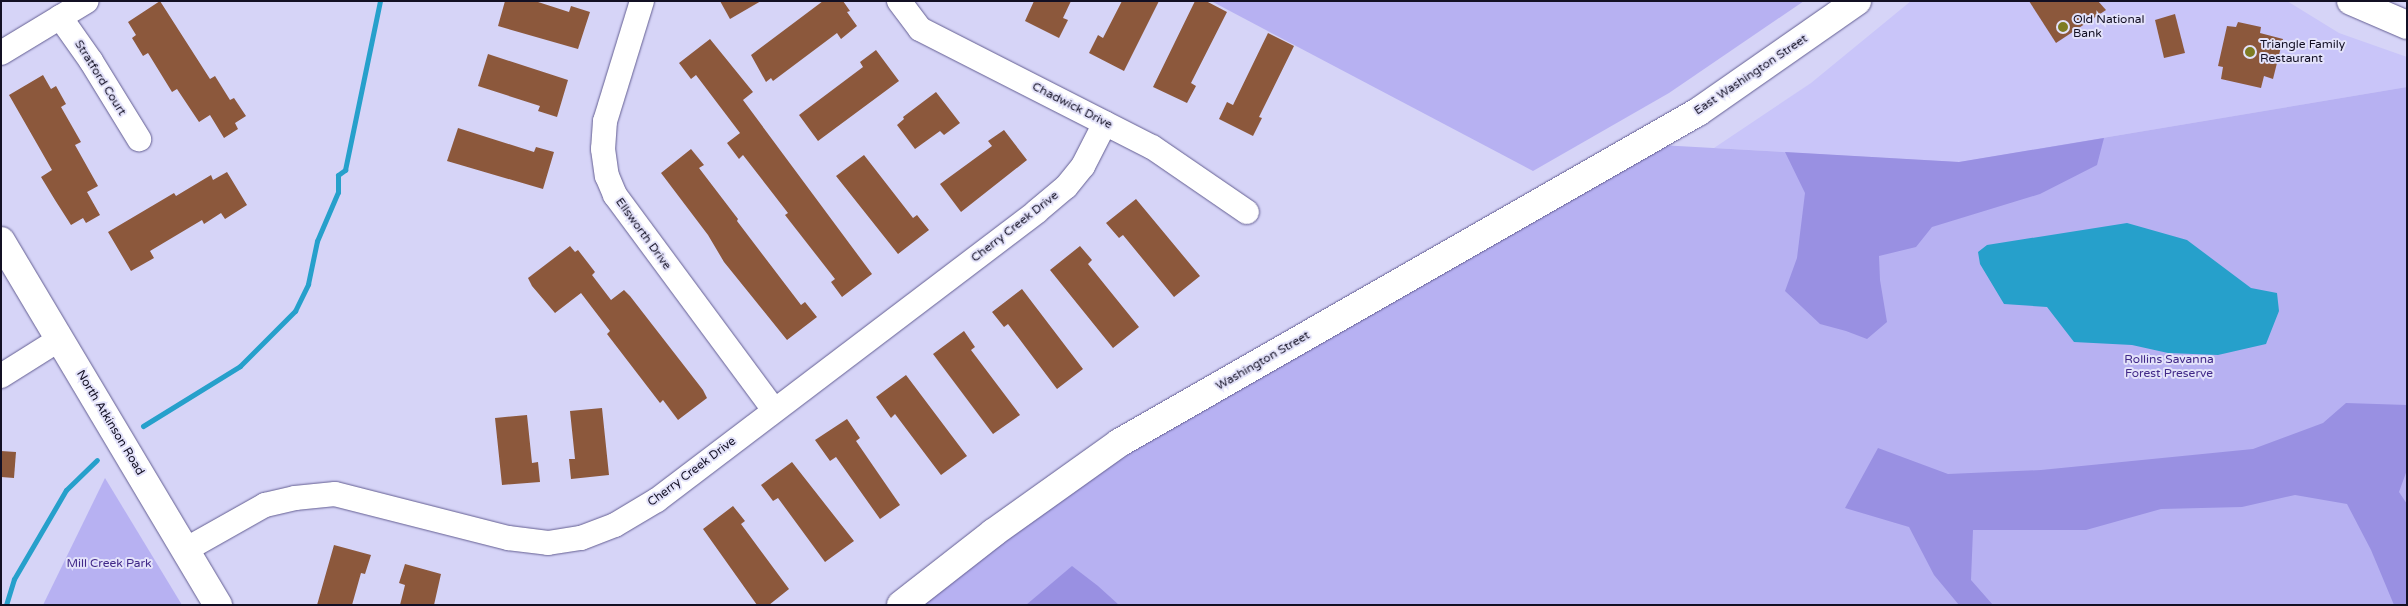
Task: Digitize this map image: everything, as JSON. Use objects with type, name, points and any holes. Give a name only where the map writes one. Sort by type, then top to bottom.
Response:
[{"type":"main road","name":"East Washington Street","points":[[1642,144],[1698,112],[1857,1]]},
{"type":"main road","points":[[2351,1],[2407,25]]},
{"type":"main road","name":"Washington Street","points":[[901,605],[993,533],[1119,443],[1642,144]]},
{"type":"main road","name":"North Atkinson Road","points":[[1,241],[218,605]]},
{"type":"street","points":[[1,53],[87,1]]},
{"type":"street","name":"Ellsworth Drive","points":[[642,1],[605,121],[603,149],[608,176],[615,195],[774,410]]},
{"type":"street","name":"Chadwick Drive","points":[[899,1],[920,29],[1152,147],[1247,212]]},
{"type":"street","name":"Stratford Court","points":[[60,17],[91,61],[139,139]]},
{"type":"street","name":"Cherry Creek Drive","points":[[185,550],[264,506],[295,498],[335,494],[508,538],[548,543],[581,538],[616,526],[657,500],[1021,224],[1066,187],[1084,166],[1105,123]]},
{"type":"street","points":[[1,376],[60,339]]},
{"type":"shaded area","points":[[1911,1],[2287,1],[2339,33],[2407,57],[2407,87],[1959,162],[1714,148],[1811,83]]},
{"type":"shaded area","points":[[2104,138],[2097,165],[2040,194],[1932,227],[1916,247],[1879,256],[1880,280],[1887,322],[1867,339],[1820,324],[1785,291],[1797,258],[1805,193],[1785,152],[1959,162]]},
{"type":"shaded area","points":[[2346,403],[2407,405],[2407,470],[2399,492],[2407,504],[2407,605],[2394,605],[2371,550],[2347,504],[2295,495],[2242,507],[2161,509],[2086,530],[1973,530],[1971,580],[1993,605],[1959,605],[1934,575],[1909,527],[1845,508],[1878,448],[1948,474],[2041,470],[2253,449],[2323,423]]},
{"type":"shaded area","points":[[1072,566],[1098,586],[1119,605],[1026,605]]},
{"type":"green space","points":[[1211,1],[1804,1],[1669,93],[1533,171]]},
{"type":"green space","name":"Rollins Savanna Forest Preserve","points":[[2407,87],[2407,605],[901,605],[993,533],[1642,144],[1959,162]]},
{"type":"green space","name":"Mill Creek Park","points":[[105,478],[182,605],[43,605]]},
{"type":"water","points":[[2127,223],[2187,240],[2251,288],[2277,293],[2279,311],[2266,344],[2218,355],[2168,353],[2132,345],[2074,342],[2047,307],[2004,304],[1980,264],[1978,252],[1987,245]]},
{"type":"building","points":[[160,1],[210,79],[215,76],[230,100],[234,98],[246,116],[235,123],[238,129],[224,138],[210,115],[199,122],[177,89],[172,92],[148,53],[143,56],[132,38],[136,35],[128,22]]},
{"type":"building","points":[[505,1],[535,1],[569,12],[571,6],[590,12],[578,49],[498,26]]},
{"type":"building","points":[[720,1],[761,1],[730,19]]},
{"type":"building","points":[[823,1],[843,1],[850,11],[847,12],[857,26],[841,39],[837,33],[773,81],[771,78],[766,82],[751,55]]},
{"type":"building","points":[[1034,1],[1071,1],[1063,18],[1068,20],[1059,38],[1025,21]]},
{"type":"building","points":[[1122,1],[1159,1],[1124,71],[1089,53],[1098,35],[1103,38]]},
{"type":"building","points":[[1195,1],[1206,1],[1227,12],[1191,83],[1196,86],[1187,103],[1153,87]]},
{"type":"building","name":"Old National Bank","points":[[2029,1],[2098,1],[2106,10],[2056,43]]},
{"type":"building","points":[[2175,14],[2185,53],[2164,58],[2155,20]]},
{"type":"building","name":"Triangle Family Restaurant","points":[[2238,22],[2261,27],[2260,33],[2283,39],[2273,79],[2264,76],[2261,88],[2221,79],[2223,67],[2218,66],[2227,26],[2236,27]]},
{"type":"building","points":[[1268,33],[1294,46],[1259,117],[1262,118],[1253,136],[1219,119],[1227,102],[1233,105]]},
{"type":"building","points":[[710,39],[753,92],[743,100],[872,274],[842,297],[831,282],[835,279],[785,215],[788,213],[743,155],[739,159],[727,143],[740,133],[696,75],[691,79],[679,63]]},
{"type":"building","points":[[876,50],[899,81],[818,141],[799,115],[863,67],[860,62]]},
{"type":"building","points":[[488,54],[568,80],[557,117],[538,111],[540,106],[478,86]]},
{"type":"building","points":[[43,75],[51,89],[56,86],[66,104],[61,107],[81,142],[75,145],[98,186],[87,192],[100,215],[86,223],[83,218],[71,225],[41,177],[52,170],[9,95]]},
{"type":"building","points":[[936,92],[960,123],[944,135],[940,131],[915,149],[897,125],[904,119],[903,117]]},
{"type":"building","points":[[458,128],[534,152],[536,147],[554,152],[543,189],[447,161]]},
{"type":"building","points":[[1004,130],[1027,160],[961,212],[940,184],[992,146],[988,141]]},
{"type":"building","points":[[691,149],[704,165],[699,168],[738,219],[737,221],[801,305],[805,302],[817,317],[787,340],[724,262],[708,235],[661,173]]},
{"type":"building","points":[[864,155],[913,218],[917,215],[929,230],[898,254],[836,176]]},
{"type":"building","points":[[227,172],[247,205],[225,219],[221,213],[204,224],[202,220],[150,251],[154,258],[131,271],[108,232],[174,193],[176,196],[211,175],[213,180]]},
{"type":"building","points":[[1136,199],[1200,276],[1174,297],[1123,235],[1119,238],[1106,223]]},
{"type":"building","points":[[570,246],[575,252],[578,250],[595,272],[592,275],[611,300],[624,290],[630,296],[703,390],[707,398],[678,420],[663,400],[660,403],[607,334],[610,331],[581,293],[555,313],[532,286],[528,278]]},
{"type":"building","points":[[1080,246],[1092,260],[1088,264],[1139,327],[1113,348],[1050,270]]},
{"type":"building","points":[[1022,289],[1083,369],[1057,389],[1008,324],[1004,327],[992,312]]},
{"type":"building","points":[[964,331],[975,347],[971,350],[1020,415],[993,434],[933,354]]},
{"type":"building","points":[[906,375],[967,456],[941,475],[895,414],[891,418],[876,397]]},
{"type":"building","points":[[602,408],[609,475],[571,479],[569,459],[575,459],[570,411]]},
{"type":"building","points":[[527,415],[532,463],[538,462],[540,482],[502,485],[495,418]]},
{"type":"building","points":[[847,419],[860,438],[856,441],[900,505],[880,519],[836,457],[830,461],[815,440]]},
{"type":"building","points":[[1,451],[16,452],[14,478],[1,477]]},
{"type":"building","points":[[792,462],[854,541],[825,562],[778,498],[773,501],[761,485]]},
{"type":"building","points":[[733,506],[745,521],[741,524],[789,589],[769,605],[757,605],[703,529]]},
{"type":"building","points":[[334,545],[371,555],[365,574],[361,573],[352,605],[317,605]]},
{"type":"building","points":[[405,564],[441,574],[434,605],[400,605],[405,585],[399,583]]},
{"type":"waterway","points":[[143,426],[240,366],[295,311],[308,284],[317,241],[338,192],[338,175],[345,170],[380,1]]},
{"type":"waterway","points":[[6,605],[14,579],[66,490],[97,460]]},
{"type":"place","name":"Old National Bank","points":[[2063,27]]},
{"type":"place","name":"Triangle Family Restaurant","points":[[2250,52]]}]
